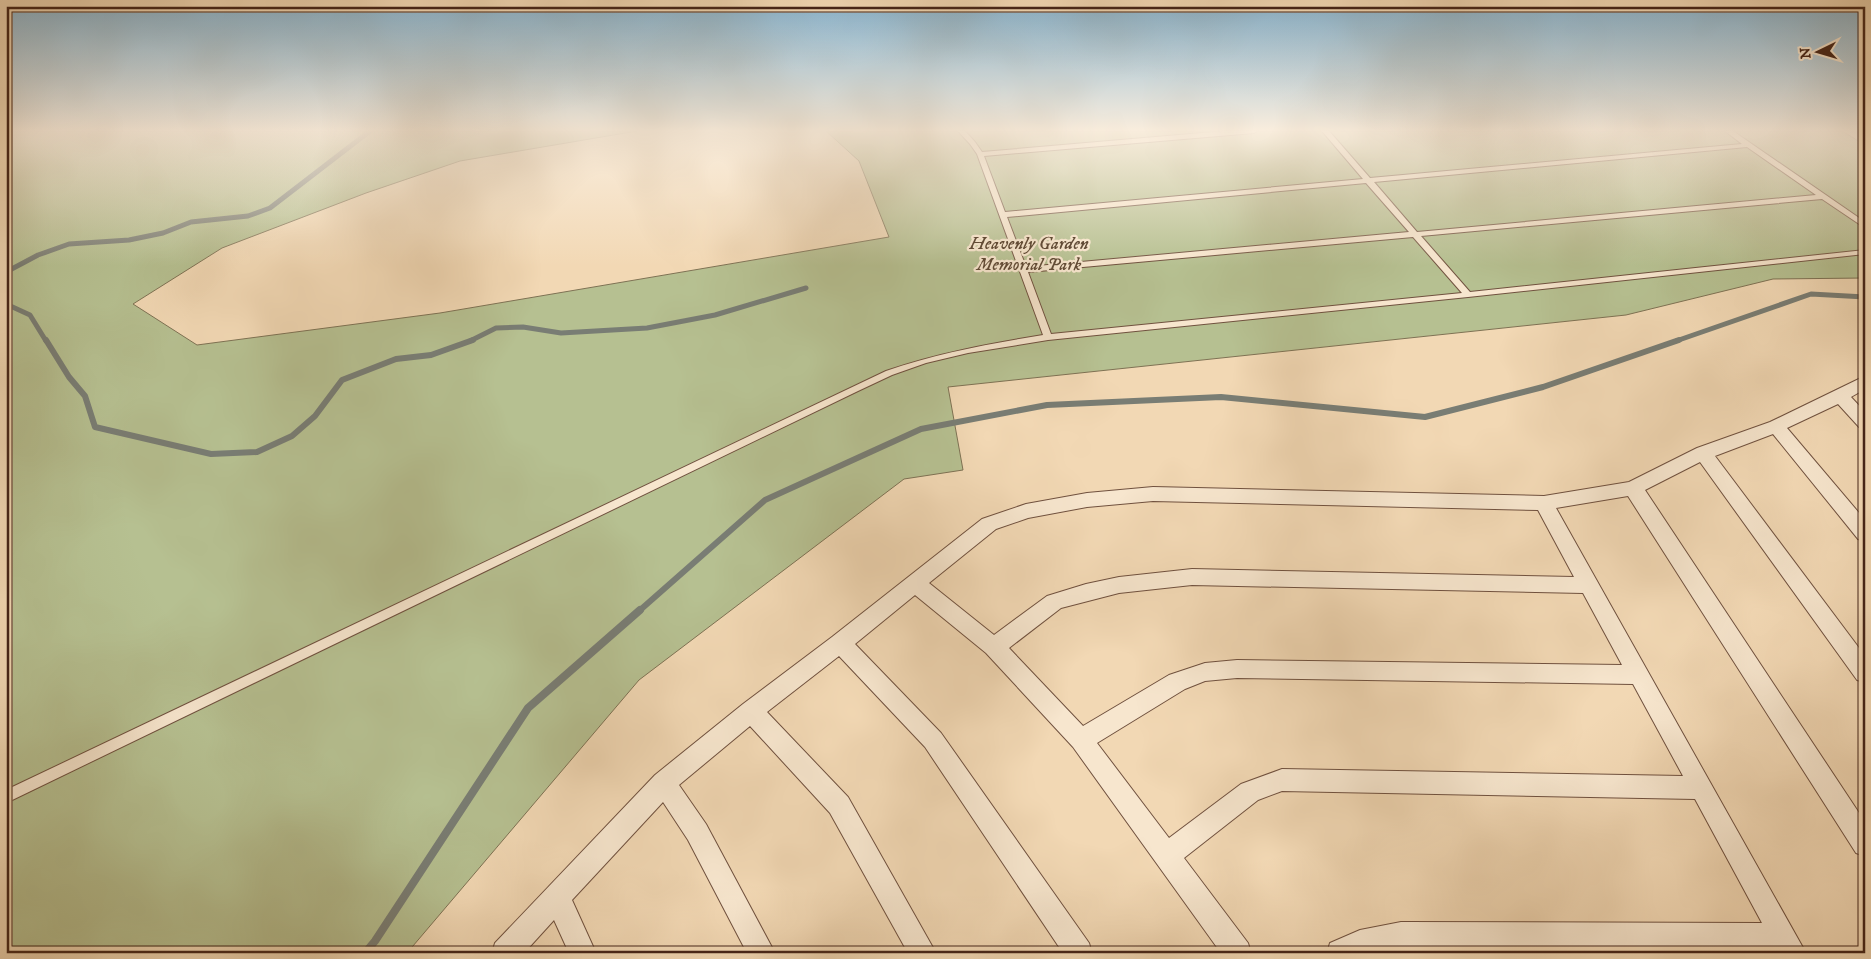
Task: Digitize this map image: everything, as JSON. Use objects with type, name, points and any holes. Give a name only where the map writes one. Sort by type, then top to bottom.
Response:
[{"type":"street","points":[[505,953],[664,783],[751,711],[840,643],[989,524],[1026,511],[1088,500],[1153,494],[1544,503],[1633,488],[1703,453],[1776,426],[1840,396],[1865,381]]},
{"type":"street","points":[[1840,396],[1865,423]]},
{"type":"street","points":[[1776,426],[1865,534]]},
{"type":"street","points":[[1703,453],[1865,673]]},
{"type":"street","points":[[1633,488],[1865,844]]},
{"type":"street","points":[[1544,503],[1788,945]]},
{"type":"street","points":[[994,647],[1054,602],[1086,592],[1119,585],[1192,577],[1589,585]]},
{"type":"street","points":[[914,583],[994,647],[1081,740],[1238,953]]},
{"type":"street","points":[[840,643],[933,740],[1079,953]]},
{"type":"street","points":[[1081,740],[1177,682],[1205,672],[1237,669],[1640,675]]},
{"type":"street","points":[[751,711],[839,805],[923,953]]},
{"type":"street","points":[[1166,856],[1250,792],[1282,780],[1701,788]]},
{"type":"street","points":[[664,783],[697,832],[762,953]]},
{"type":"street","points":[[557,896],[583,953]]},
{"type":"street","points":[[1340,953],[1360,943],[1401,934],[1788,945]]},
{"type":"lane","points":[[988,176],[1048,336]]},
{"type":"lane","points":[[1364,176],[1417,234],[1468,295]]},
{"type":"lane","points":[[1002,215],[1424,176]]},
{"type":"lane","points":[[1792,176],[1865,226]]},
{"type":"lane","points":[[1024,270],[1822,197]]},
{"type":"lane","points":[[6,797],[890,373],[923,361],[968,350],[1048,336],[1468,295],[1865,252]]},
{"type":"green space","name":"Heavenly Garden Memorial Park","points":[[6,176],[417,176],[222,248],[133,304],[197,345],[440,313],[889,237],[865,176],[1865,176],[1865,278],[1773,279],[1626,315],[948,387],[963,470],[904,479],[639,680],[407,953],[6,953]]},
{"type":"waterway","points":[[6,272],[38,255],[69,244],[129,240],[163,233],[191,222],[248,216],[270,208],[312,176]]},
{"type":"waterway","points":[[470,341],[496,328],[523,327],[561,333],[647,328],[715,315],[806,288]]},
{"type":"waterway","points":[[1676,341],[1811,294],[1865,297]]},
{"type":"waterway","points":[[6,304],[30,315],[46,341]]},
{"type":"waterway","points":[[46,340],[69,377],[85,396],[95,427],[211,454],[257,452],[292,436],[315,416],[342,380],[396,359],[431,355],[473,340]]},
{"type":"waterway","points":[[639,611],[765,500],[921,429],[1047,405],[1221,397],[1425,417],[1543,387],[1679,340]]},
{"type":"waterway","points":[[365,953],[375,941],[528,708],[640,610]]}]
